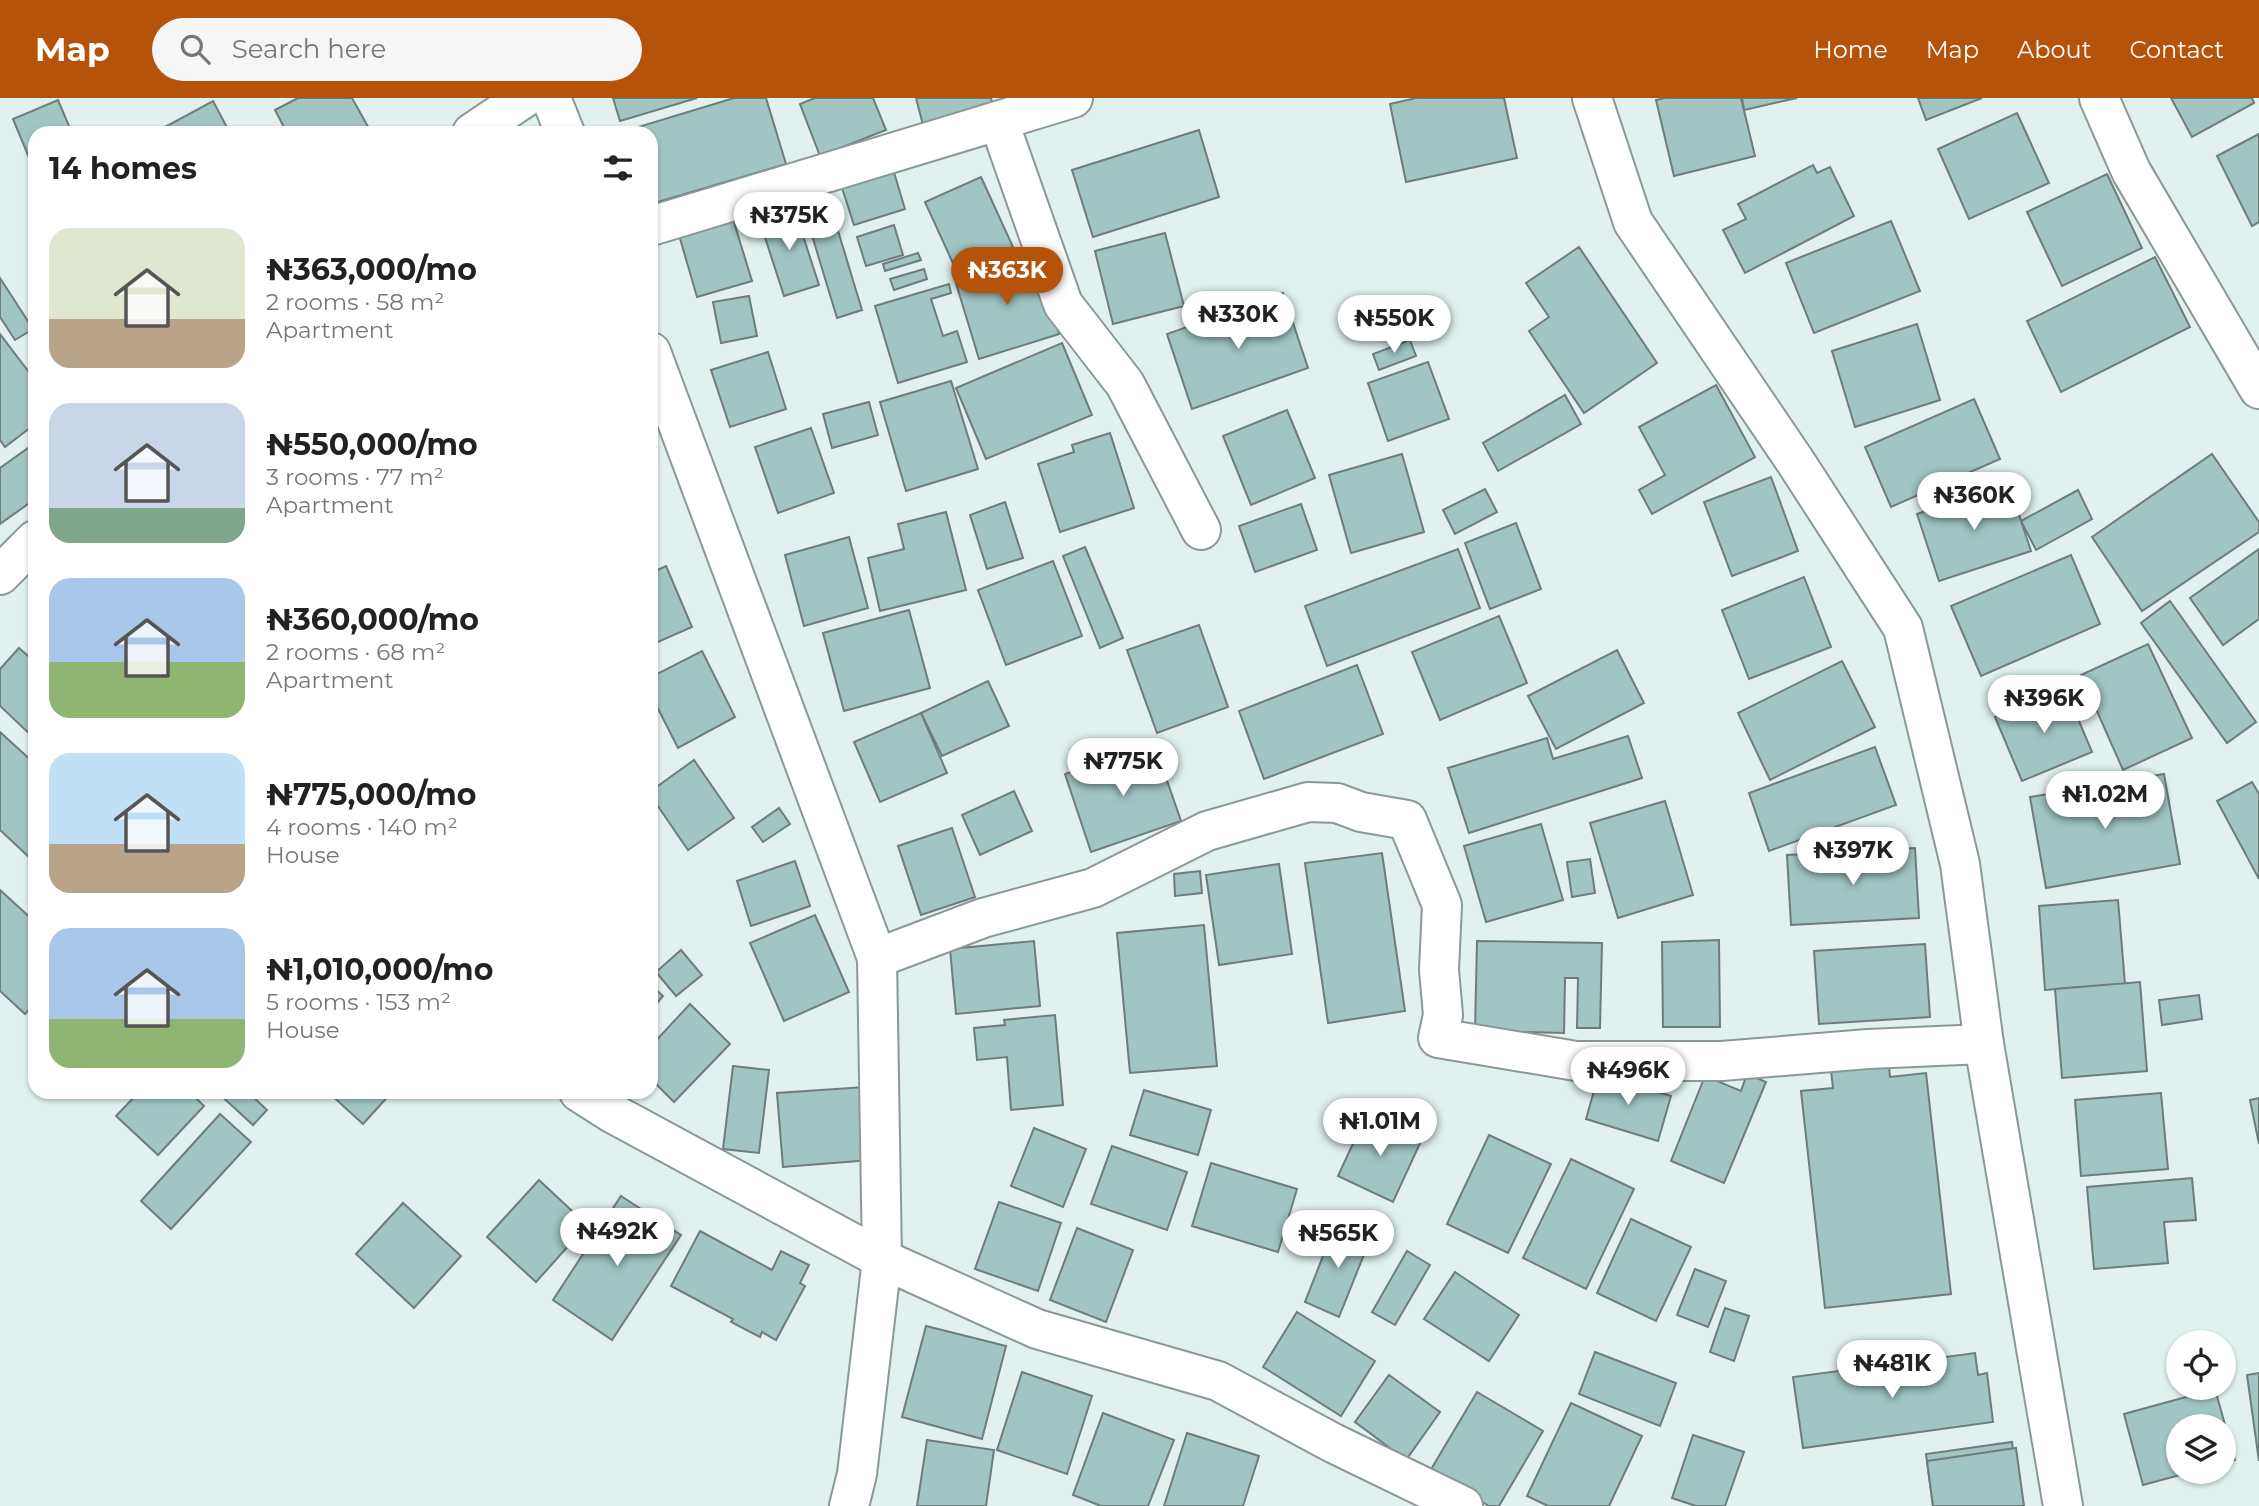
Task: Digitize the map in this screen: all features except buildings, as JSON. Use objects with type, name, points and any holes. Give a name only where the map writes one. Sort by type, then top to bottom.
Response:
[{"type":"street","points":[[482,126],[524,98]]},
{"type":"street","points":[[551,98],[562,126]]},
{"type":"street","points":[[658,224],[1073,98]]},
{"type":"street","points":[[1592,98],[1633,222],[1797,464],[1903,628],[1960,864],[1984,1044],[2063,1506]]},
{"type":"street","points":[[2099,98],[2131,171],[2259,389]]},
{"type":"street","points":[[999,122],[1063,304],[1125,384],[1201,530]]},
{"type":"street","points":[[658,371],[877,958],[882,1259],[857,1474],[849,1506]]},
{"type":"street","points":[[877,958],[983,918],[1093,888],[1207,831],[1308,802],[1337,803],[1361,812],[1407,820],[1442,905],[1439,970],[1443,1015],[1438,1038],[1576,1061],[1722,1061],[1868,1049],[1984,1044]]},
{"type":"street","points":[[590,1099],[882,1259],[1037,1329],[1217,1381],[1333,1443],[1463,1506]]}]
